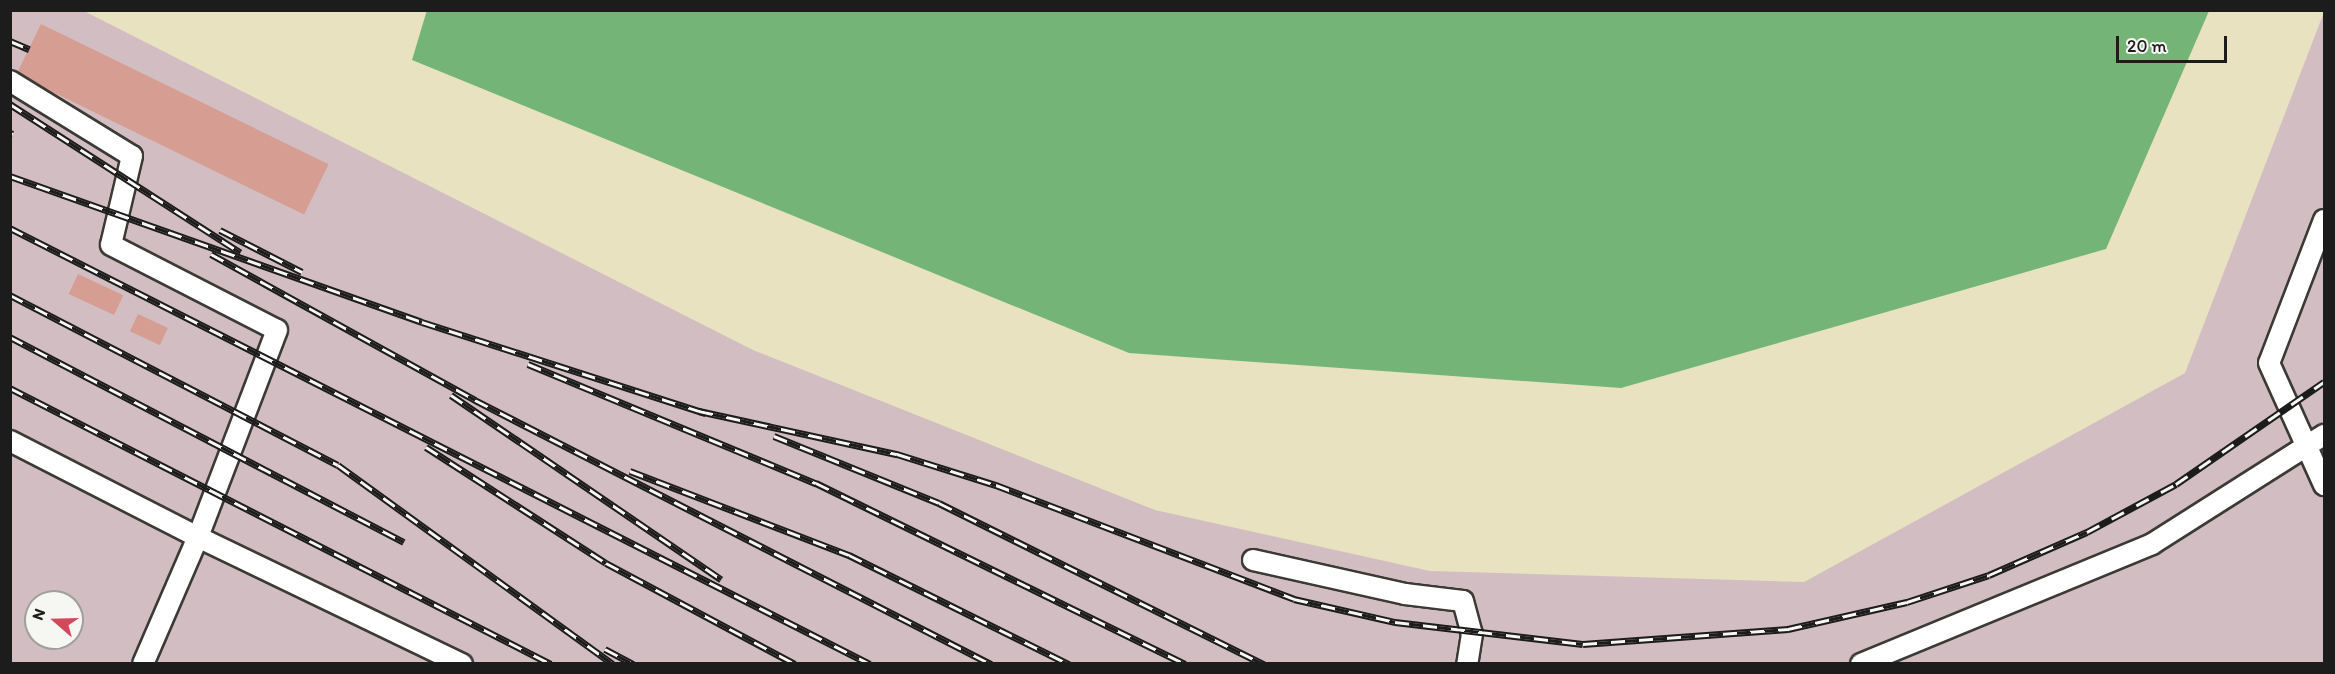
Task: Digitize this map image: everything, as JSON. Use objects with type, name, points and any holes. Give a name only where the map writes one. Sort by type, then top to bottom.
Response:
[{"type":"lane","points":[[10,81],[132,156],[111,245],[278,330],[198,537],[143,663]]},
{"type":"lane","points":[[2325,220],[2269,363],[2304,446],[2325,485]]},
{"type":"lane","points":[[1861,663],[2152,544],[2304,446],[2325,435]]},
{"type":"lane","points":[[10,441],[198,537],[462,663]]},
{"type":"lane","points":[[1253,560],[1405,594],[1464,601],[1472,634],[1467,663]]},
{"type":"shaded area","points":[[10,11],[84,11],[753,350],[1155,510],[1430,571],[1804,582],[2185,373],[2324,12],[2324,663],[11,663]]},
{"type":"green space","points":[[427,10],[2209,11],[2106,249],[1621,388],[1129,353],[412,60]]},
{"type":"building","points":[[41,24],[329,164],[304,215],[16,74]]},
{"type":"building","points":[[78,274],[123,295],[114,315],[69,294]]},
{"type":"building","points":[[138,314],[168,328],[160,345],[130,331]]},
{"type":"railway","points":[[10,41],[29,49]]},
{"type":"railway","points":[[10,104],[240,252]]},
{"type":"railway","points":[[10,176],[422,322],[706,413]]},
{"type":"railway","points":[[10,228],[870,664]]},
{"type":"railway","points":[[220,230],[302,272]]},
{"type":"railway","points":[[211,254],[475,400],[991,664]]},
{"type":"railway","points":[[10,295],[338,465],[613,664]]},
{"type":"railway","points":[[10,337],[404,542]]},
{"type":"railway","points":[[528,364],[816,483],[1185,664]]},
{"type":"railway","points":[[699,411],[897,454],[996,485],[1294,599],[1395,622],[1583,644],[1788,629],[1907,602],[1989,575],[2087,532],[2176,484],[2324,382]]},
{"type":"railway","points":[[10,388],[551,664]]},
{"type":"railway","points":[[451,395],[721,579]]},
{"type":"railway","points":[[774,436],[939,503],[1264,664]]},
{"type":"railway","points":[[426,447],[606,563],[795,664]]},
{"type":"railway","points":[[630,471],[849,555],[1069,664]]},
{"type":"railway","points":[[605,649],[633,664]]}]
